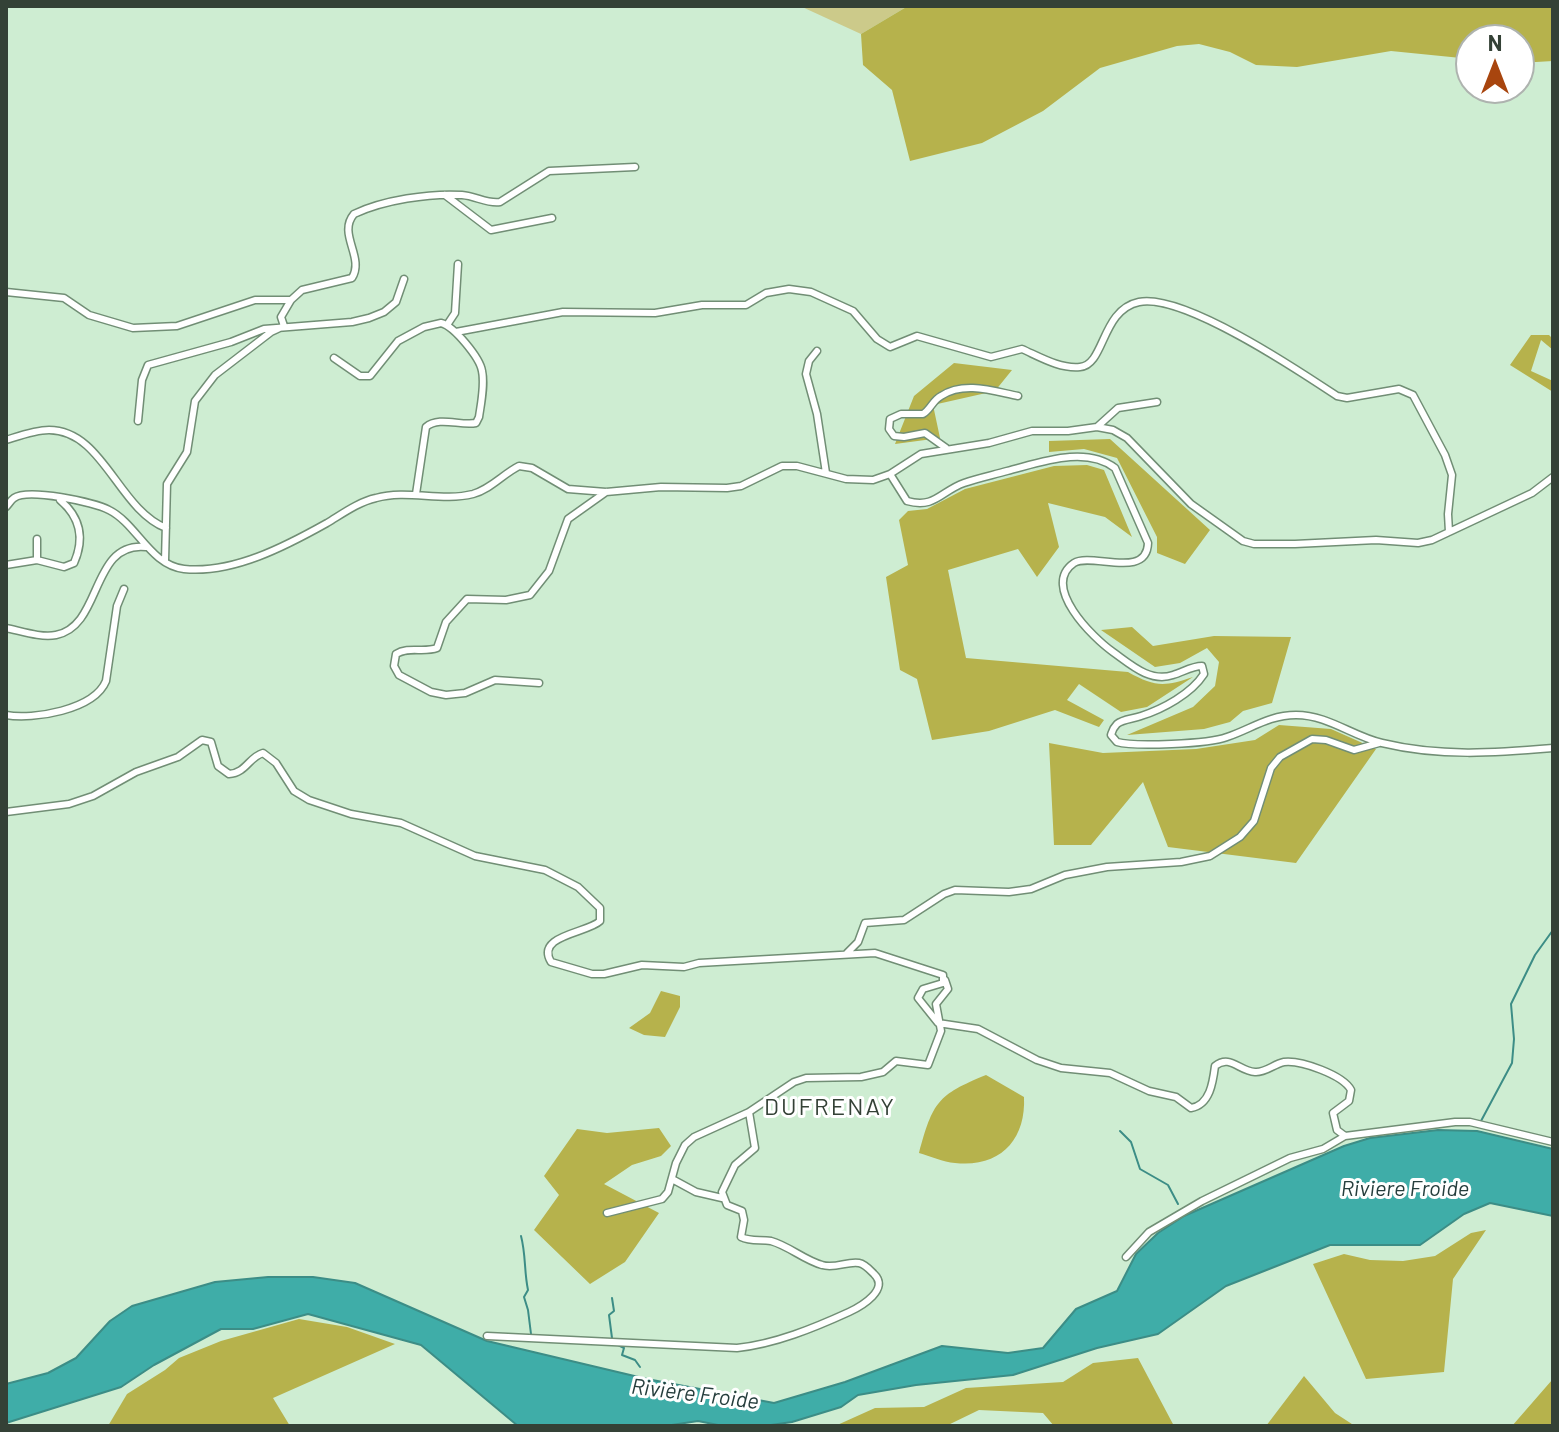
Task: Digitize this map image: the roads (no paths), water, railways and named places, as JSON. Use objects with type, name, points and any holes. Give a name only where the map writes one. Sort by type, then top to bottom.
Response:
[{"type":"street","points":[[284,326],[281,317],[291,300],[302,290],[346,280],[354,275],[356,261],[348,227],[354,214],[413,197],[475,196],[492,203],[500,202],[549,171],[635,167]]},
{"type":"street","points":[[445,195],[491,230],[552,218]]},
{"type":"street","points":[[447,325],[455,313],[458,264]]},
{"type":"street","points":[[138,421],[142,380],[148,365],[231,342],[264,329],[369,318],[384,312],[396,302],[404,279]]},
{"type":"street","points":[[456,332],[563,312],[655,313],[702,305],[746,305],[774,290],[800,289],[853,311],[882,345],[890,347],[917,336],[991,357],[1022,349],[1041,360],[1081,367],[1090,364],[1098,354],[1105,333],[1126,307],[1138,302],[1165,303],[1245,338],[1337,396],[1347,398],[1399,389],[1413,395],[1445,455],[1452,475],[1449,532]]},
{"type":"street","points":[[6,292],[64,298],[89,315],[133,328],[177,326],[255,300],[291,300]]},
{"type":"street","points":[[334,358],[360,376],[370,376],[398,341],[434,324],[447,325],[456,332],[481,366],[483,374],[476,423],[441,422],[426,427],[416,494]]},
{"type":"street","points":[[165,561],[167,484],[187,452],[195,401],[215,375],[271,332],[284,326]]},
{"type":"street","points":[[817,351],[809,361],[806,374],[817,414],[826,473]]},
{"type":"street","points":[[946,448],[925,433],[894,436],[889,429],[890,419],[901,414],[923,414],[942,395],[971,387],[1018,396]]},
{"type":"street","points":[[1097,427],[1118,408],[1157,402]]},
{"type":"street","points":[[6,507],[15,497],[33,494],[85,502],[111,510],[146,547],[182,569],[241,562],[272,552],[373,498],[416,494],[457,497],[476,493],[519,466],[532,468],[568,489],[606,492],[661,487],[741,486],[782,466],[797,466],[846,479],[873,480],[890,474],[921,454],[989,443],[1032,431],[1097,427],[1113,430],[1127,438],[1191,504],[1243,541],[1254,544],[1376,540],[1418,543],[1432,540],[1532,493],[1553,477]]},
{"type":"street","points":[[6,440],[52,430],[73,437],[103,462],[140,513],[166,528]]},
{"type":"street","points":[[890,474],[907,501],[919,504],[940,497],[962,483],[1042,461],[1088,457],[1106,460],[1115,468],[1148,543],[1148,551],[1136,561],[1108,564],[1079,561],[1072,564],[1063,590],[1077,617],[1095,638],[1140,671],[1169,677],[1202,666],[1204,674],[1182,695],[1155,710],[1114,726],[1111,735],[1117,742],[1150,744],[1214,740],[1273,716],[1310,715],[1364,739],[1452,754],[1553,748]]},
{"type":"street","points":[[539,683],[495,680],[465,693],[439,694],[399,675],[394,662],[396,654],[401,651],[437,648],[446,622],[467,599],[506,600],[530,595],[549,571],[568,519],[606,492]]},
{"type":"street","points":[[6,565],[37,560],[64,567],[74,563],[79,553],[80,531],[70,509],[57,498]]},
{"type":"street","points":[[70,509],[85,502]]},
{"type":"street","points":[[37,539],[37,560]]},
{"type":"street","points":[[6,628],[50,635],[67,631],[84,612],[110,562],[128,548],[146,547]]},
{"type":"street","points":[[6,715],[40,716],[58,712],[101,692],[106,681],[117,606],[124,589]]},
{"type":"street","points":[[847,953],[858,942],[865,923],[904,920],[950,891],[1009,892],[1031,889],[1065,875],[1116,865],[1162,864],[1210,856],[1240,837],[1254,821],[1271,768],[1280,757],[1312,739],[1326,740],[1354,750],[1380,743]]},
{"type":"street","points":[[6,812],[69,804],[93,796],[136,772],[178,757],[199,740],[206,740],[212,744],[218,766],[225,773],[240,772],[263,753],[276,763],[294,791],[309,800],[351,814],[401,823],[475,856],[537,867],[570,882],[598,904],[602,917],[596,925],[584,931],[568,933],[549,948],[551,962],[574,971],[604,974],[642,965],[684,967],[699,963],[847,953],[881,954],[943,975],[948,989],[936,1004],[939,1038],[930,1062],[925,1066],[897,1061],[883,1072],[861,1077],[802,1079],[749,1112],[690,1140],[676,1163],[668,1192],[662,1199],[607,1213]]},
{"type":"street","points":[[945,980],[942,984],[925,988],[918,998],[938,1023],[978,1029],[1037,1060],[1061,1068],[1110,1073],[1149,1091],[1176,1097],[1191,1108],[1200,1106],[1205,1099],[1217,1063],[1235,1063],[1252,1072],[1285,1062],[1303,1063],[1320,1069],[1350,1087],[1349,1101],[1335,1110],[1332,1118],[1337,1130],[1345,1136]]},
{"type":"street","points":[[722,1198],[725,1182],[735,1165],[755,1148],[749,1112]]},
{"type":"street","points":[[1126,1257],[1149,1232],[1202,1201],[1290,1158],[1323,1149],[1345,1136],[1470,1122],[1553,1142]]},
{"type":"street","points":[[487,1336],[737,1348],[756,1346],[852,1311],[876,1293],[880,1286],[879,1278],[868,1267],[858,1263],[836,1267],[821,1265],[770,1241],[748,1241],[741,1237],[742,1211],[727,1205],[722,1198],[696,1192],[672,1179]]},
{"type":"water","points":[[1438,1130],[1477,1131],[1553,1149],[1553,1216],[1490,1203],[1464,1214],[1420,1245],[1330,1245],[1226,1286],[1158,1334],[1097,1348],[1013,1375],[916,1385],[858,1395],[841,1407],[792,1422],[764,1426],[718,1425],[698,1421],[665,1426],[518,1426],[421,1345],[308,1314],[253,1329],[221,1329],[154,1365],[121,1387],[6,1423],[6,1384],[48,1373],[76,1358],[110,1321],[132,1306],[215,1282],[268,1277],[313,1277],[355,1283],[487,1341],[647,1379],[774,1403],[845,1382],[942,1346],[1008,1353],[1043,1348],[1076,1309],[1117,1291],[1136,1254],[1158,1233],[1184,1216],[1344,1146],[1370,1138]]},
{"type":"waterway","points":[[1481,1121],[1512,1063],[1514,1039],[1511,1004],[1535,955],[1553,930]]},
{"type":"waterway","points":[[1120,1131],[1131,1142],[1140,1169],[1168,1185],[1178,1204]]},
{"type":"waterway","points":[[521,1236],[528,1290],[524,1297],[531,1334]]},
{"type":"waterway","points":[[612,1298],[614,1311],[609,1315],[612,1338]]},
{"type":"waterway","name":"Rivière Froide","points":[[618,1345],[624,1348],[622,1355],[635,1360],[640,1367]]},
{"type":"district","name":"DUFRENAY","points":[[830,1107]]},
{"type":"water label","name":"Riviere Froide","points":[[1405,1189]]}]
